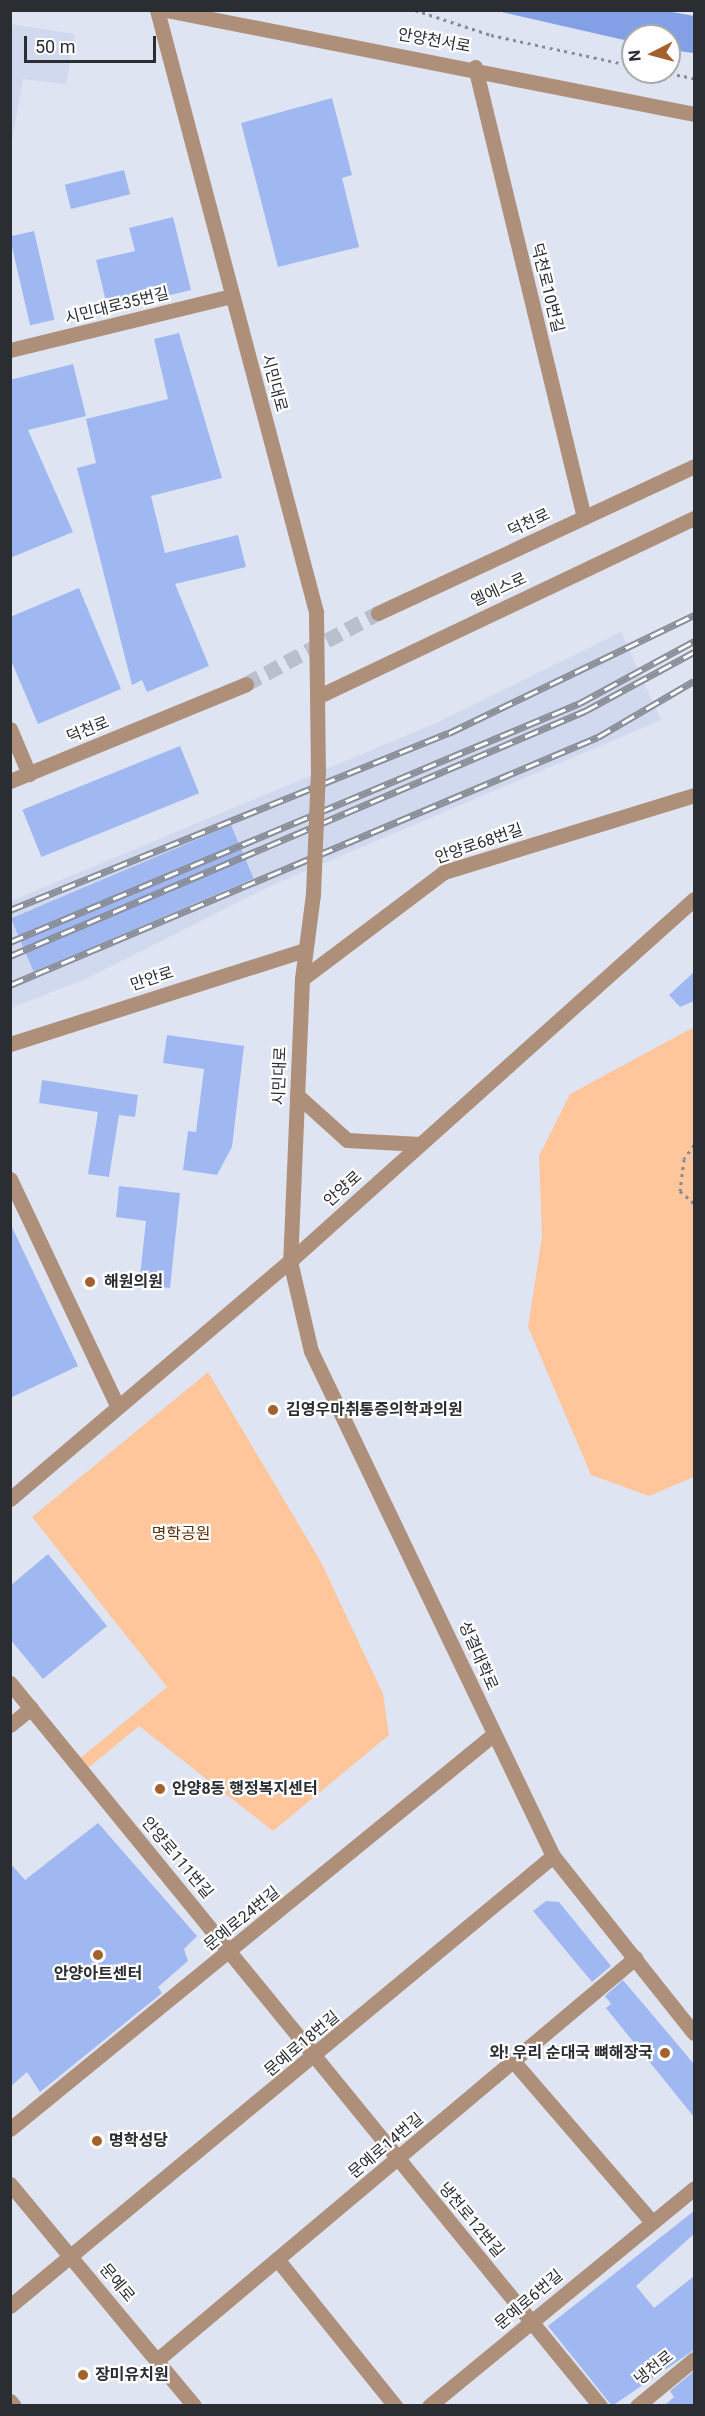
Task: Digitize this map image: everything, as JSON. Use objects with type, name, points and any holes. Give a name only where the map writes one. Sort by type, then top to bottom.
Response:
[{"type":"street","name":"시민대로","points":[[156,10],[316,612],[319,696],[318,770],[313,894],[302,979],[290,1261]]},
{"type":"street","name":"안양천서로","points":[[166,10],[476,67],[694,114]]},
{"type":"street","name":"덕천로10번길","points":[[476,67],[584,517]]},
{"type":"street","name":"시민대로35번길","points":[[10,350],[232,296]]},
{"type":"street","name":"덕천로","points":[[378,613],[694,466]]},
{"type":"street","name":"엘에스로","points":[[319,696],[694,518]]},
{"type":"street","name":"덕천로","points":[[10,781],[246,684]]},
{"type":"street","points":[[10,729],[29,774]]},
{"type":"street","name":"안양로68번길","points":[[302,979],[444,872],[694,795]]},
{"type":"street","name":"안양로","points":[[10,1499],[290,1261],[694,899]]},
{"type":"street","name":"만안로","points":[[10,1044],[304,950]]},
{"type":"street","points":[[297,1095],[347,1140],[420,1144]]},
{"type":"street","points":[[10,1179],[118,1407]]},
{"type":"street","name":"성결대학로","points":[[290,1261],[311,1351],[553,1856],[694,2032]]},
{"type":"street","name":"안양로111번길","points":[[10,1683],[232,1951],[314,2058]]},
{"type":"street","points":[[10,1725],[31,1708]]},
{"type":"street","name":"문예로24번길","points":[[10,2129],[232,1951],[494,1734]]},
{"type":"street","name":"문예로18번길","points":[[10,2306],[314,2058],[553,1856]]},
{"type":"street","name":"문예로14번길","points":[[157,2360],[636,1958]]},
{"type":"street","name":"냉천로12번길","points":[[314,2058],[600,2406]]},
{"type":"street","points":[[513,2061],[652,2222]]},
{"type":"street","name":"문예로","points":[[10,2184],[194,2406]]},
{"type":"street","name":"문예로6번길","points":[[429,2406],[694,2188]]},
{"type":"street","points":[[277,2259],[395,2406]]},
{"type":"street","name":"냉천로","points":[[637,2406],[694,2360]]},
{"type":"street","points":[[10,2401],[14,2406]]},
{"type":"path","points":[[415,10],[491,35],[621,63]]},
{"type":"path","points":[[694,1145],[684,1160],[680,1191],[694,1203]]},
{"type":"shaded area","points":[[11,24],[75,34],[66,84],[23,79],[11,146]]},
{"type":"shaded area","points":[[621,632],[661,720],[270,886],[86,979],[11,1008],[11,901],[434,724]]},
{"type":"green space","points":[[694,1027],[694,1477],[649,1496],[591,1475],[528,1327],[542,1236],[539,1156],[570,1094]]},
{"type":"green space","name":"명학공원","points":[[208,1372],[321,1562],[383,1694],[389,1735],[273,1831],[139,1726],[87,1769],[79,1759],[167,1687],[32,1517]]},
{"type":"water","points":[[661,10],[694,16],[694,53],[681,51],[681,24],[621,24],[621,39],[497,11]]},
{"type":"building","points":[[332,98],[352,175],[342,178],[359,247],[278,267],[241,123]]},
{"type":"building","points":[[124,170],[130,194],[71,209],[65,185]]},
{"type":"building","points":[[173,217],[191,290],[108,310],[96,260],[135,251],[129,228]]},
{"type":"building","points":[[34,231],[54,320],[30,325],[10,237]]},
{"type":"building","points":[[179,333],[222,478],[151,496],[165,553],[238,535],[246,567],[175,584],[209,666],[147,692],[142,680],[132,685],[77,468],[96,463],[86,419],[168,399],[154,339]]},
{"type":"building","points":[[73,364],[86,416],[28,430],[73,532],[10,558],[10,380]]},
{"type":"building","points":[[79,588],[121,689],[38,724],[10,658],[10,617]]},
{"type":"building","points":[[180,746],[199,793],[41,857],[22,810]]},
{"type":"building","points":[[231,825],[254,878],[34,972],[11,918]]},
{"type":"building","points":[[694,972],[694,1001],[680,1007],[669,995]]},
{"type":"building","points":[[167,1035],[244,1046],[232,1147],[217,1175],[183,1170],[188,1131],[196,1132],[204,1069],[163,1063]]},
{"type":"building","points":[[42,1080],[138,1095],[135,1117],[119,1115],[109,1177],[88,1174],[98,1112],[39,1103]]},
{"type":"building","points":[[119,1186],[180,1193],[170,1288],[139,1285],[146,1221],[116,1217]]},
{"type":"building","points":[[10,1223],[78,1366],[10,1398]]},
{"type":"building","points":[[48,1554],[107,1626],[43,1679],[10,1639],[10,1586]]},
{"type":"building","name":"안양아트센터","points":[[98,1823],[197,1936],[184,1949],[188,1961],[158,1987],[162,1993],[40,2092],[27,2072],[10,2087],[10,1863],[25,1880]]},
{"type":"building","points":[[546,1901],[559,1902],[611,1966],[592,1982],[533,1911]]},
{"type":"building","points":[[623,1980],[694,2064],[694,2117],[606,2008],[611,2004],[605,1996]]},
{"type":"building","points":[[694,2211],[694,2234],[636,2286],[654,2308],[694,2276],[694,2350],[612,2406],[548,2326]]},
{"type":"building","points":[[694,2371],[694,2406],[664,2406],[674,2397],[670,2391]]},
{"type":"tunnel","points":[[246,684],[378,613]]},
{"type":"railway","points":[[10,910],[449,733],[694,615]]},
{"type":"railway","points":[[10,942],[580,703],[694,641]]},
{"type":"railway","points":[[10,956],[585,711],[694,652]]},
{"type":"railway","points":[[10,985],[598,737],[694,681]]},
{"type":"place","name":"해원의원","points":[[90,1282]]},
{"type":"place","name":"김영우마취통증의학과의원","points":[[273,1410]]},
{"type":"place","name":"안양8동 행정복지센터","points":[[160,1789]]},
{"type":"place","name":"안양아트센터","points":[[98,1955]]},
{"type":"place","name":"와! 우리 순대국 뼈해장국","points":[[665,2053]]},
{"type":"place","name":"명학성당","points":[[97,2141]]},
{"type":"place","name":"장미유치원","points":[[83,2375]]}]
